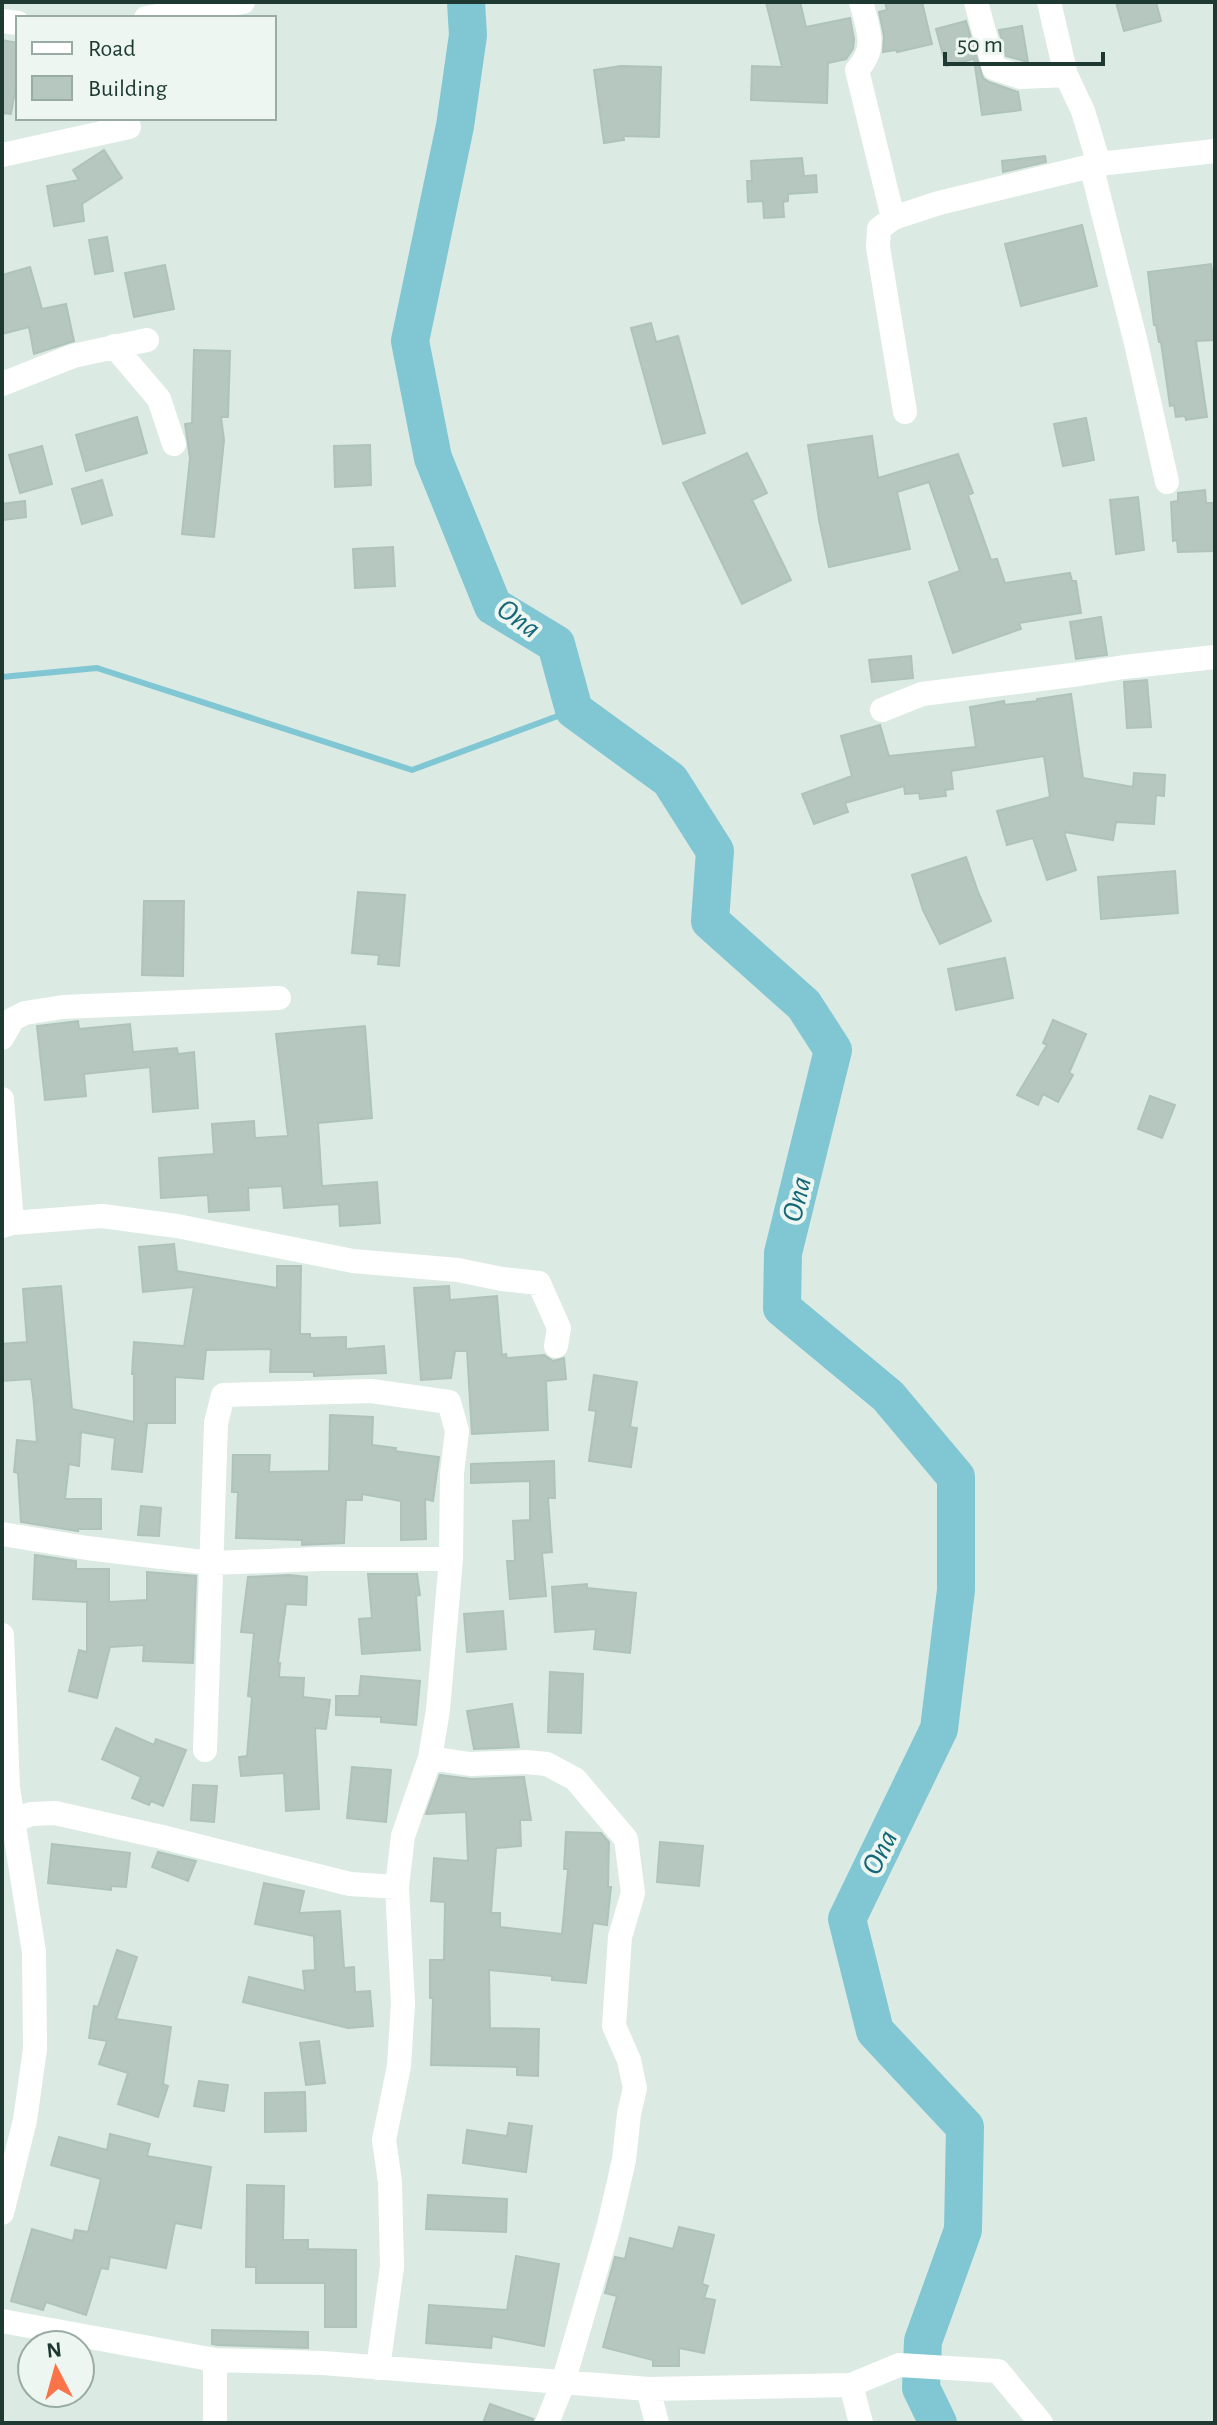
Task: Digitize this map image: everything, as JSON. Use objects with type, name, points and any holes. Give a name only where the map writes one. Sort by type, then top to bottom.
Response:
[{"type":"street","points":[[158,16],[243,2]]},
{"type":"street","points":[[861,2],[871,43],[866,61],[857,70],[893,218]]},
{"type":"street","points":[[976,2],[994,68],[1021,77],[1066,75]]},
{"type":"street","points":[[1049,2],[1066,75],[1083,111],[1167,482]]},
{"type":"street","points":[[2,155],[129,127]]},
{"type":"street","points":[[905,412],[878,247],[879,229],[893,218],[939,203],[1095,164],[1215,151]]},
{"type":"street","points":[[2,384],[73,356],[147,340]]},
{"type":"street","points":[[114,346],[159,399],[174,444]]},
{"type":"street","points":[[882,710],[922,694],[1215,657]]},
{"type":"street","points":[[2,1038],[13,1019],[25,1013],[63,1007],[279,998]]},
{"type":"street","points":[[2,1099],[7,1225],[102,1216],[177,1226],[353,1261],[458,1270],[539,1283],[559,1328],[556,1346]]},
{"type":"street","points":[[205,1750],[216,1423],[223,1395],[371,1391],[449,1402],[457,1431],[452,1473],[451,1559],[438,1710],[430,1758],[403,1836],[397,1887],[403,2003],[399,2066],[384,2140],[390,2182],[392,2267],[378,2368]]},
{"type":"street","points":[[2,1534],[211,1563],[451,1559]]},
{"type":"street","points":[[2,1635],[9,1809],[34,1952],[35,2049],[25,2120],[2,2213]]},
{"type":"street","points":[[430,1758],[470,1764],[547,1764],[575,1779],[626,1839],[633,1893],[620,1937],[614,2026],[629,2060],[635,2088],[624,2160],[609,2225],[563,2383],[547,2423]]},
{"type":"street","points":[[9,1809],[31,1814],[55,1813],[350,1884],[397,1887]]},
{"type":"street","points":[[2,2321],[215,2360],[323,2363],[648,2389],[851,2385],[899,2365],[998,2371],[1041,2423]]},
{"type":"street","points":[[215,2360],[215,2423]]},
{"type":"street","points":[[851,2385],[861,2423]]},
{"type":"street","points":[[648,2389],[657,2423]]},
{"type":"building","points":[[766,2],[800,2],[806,27],[850,18],[853,49],[846,59],[828,63],[827,103],[751,100],[752,66],[782,67]]},
{"type":"building","points":[[885,2],[922,2],[932,44],[883,52],[884,36],[879,12],[887,10]]},
{"type":"building","points":[[1116,2],[1156,2],[1161,21],[1124,31]]},
{"type":"building","points":[[966,21],[983,78],[1018,92],[1021,110],[982,115],[974,59],[946,66],[936,29]]},
{"type":"building","points":[[1022,26],[1028,62],[1006,56],[999,30]]},
{"type":"building","points":[[2,40],[16,43],[16,85],[11,114],[2,113]]},
{"type":"building","points":[[621,66],[661,67],[659,137],[623,136],[624,140],[604,143],[594,70]]},
{"type":"building","points":[[104,150],[122,178],[82,204],[84,221],[54,226],[47,186],[79,180],[73,170]]},
{"type":"building","points":[[1045,156],[1046,162],[1003,172],[1002,161]]},
{"type":"building","points":[[802,158],[804,176],[816,175],[817,192],[788,194],[788,201],[783,202],[784,217],[764,218],[763,201],[748,202],[747,181],[752,181],[751,161]]},
{"type":"building","points":[[1082,225],[1097,286],[1021,306],[1005,244]]},
{"type":"building","points":[[107,237],[113,271],[95,274],[89,240]]},
{"type":"building","points":[[1211,264],[1215,294],[1215,340],[1196,341],[1207,417],[1186,420],[1185,416],[1176,417],[1174,405],[1170,406],[1161,342],[1154,325],[1148,272]]},
{"type":"building","points":[[165,265],[174,309],[134,317],[125,273]]},
{"type":"building","points":[[30,267],[42,309],[66,304],[74,341],[34,354],[29,327],[2,334],[2,275]]},
{"type":"building","points":[[651,323],[656,342],[678,336],[705,433],[663,444],[631,328]]},
{"type":"building","points":[[194,350],[230,351],[228,417],[221,417],[224,440],[214,537],[182,534],[190,458],[185,424],[192,423]]},
{"type":"building","points":[[137,417],[147,453],[86,471],[76,435]]},
{"type":"building","points":[[1086,418],[1094,460],[1063,466],[1054,424]]},
{"type":"building","points":[[872,436],[878,478],[958,454],[973,493],[968,495],[991,560],[997,559],[1005,583],[1070,573],[1072,581],[1076,581],[1081,613],[1019,623],[1021,629],[953,653],[929,582],[960,571],[929,482],[897,492],[910,549],[829,567],[808,445]]},
{"type":"building","points":[[370,445],[371,485],[335,487],[334,446]]},
{"type":"building","points":[[42,446],[52,484],[20,493],[9,455]]},
{"type":"building","points":[[747,453],[767,493],[752,500],[791,580],[742,604],[683,483]]},
{"type":"building","points":[[102,480],[112,515],[82,524],[72,489]]},
{"type":"building","points":[[1205,490],[1206,503],[1215,503],[1215,551],[1178,552],[1177,540],[1173,541],[1171,502],[1178,501],[1178,493]]},
{"type":"building","points":[[1138,497],[1144,550],[1116,554],[1110,500]]},
{"type":"building","points":[[25,501],[26,517],[2,520],[2,504]]},
{"type":"building","points":[[393,547],[395,586],[355,588],[353,549]]},
{"type":"building","points":[[1101,617],[1107,655],[1076,659],[1070,622]]},
{"type":"building","points":[[911,656],[913,678],[872,682],[869,660]]},
{"type":"building","points":[[1147,680],[1151,727],[1127,728],[1124,682]]},
{"type":"building","points":[[1071,694],[1083,778],[1133,787],[1134,773],[1165,775],[1164,796],[1156,795],[1154,824],[1116,822],[1113,840],[1064,832],[1076,870],[1047,880],[1033,838],[1007,845],[997,811],[1050,797],[1044,756],[951,771],[953,789],[945,790],[946,796],[920,799],[919,793],[905,794],[904,786],[845,803],[848,812],[814,824],[802,794],[852,776],[841,736],[880,725],[889,756],[976,747],[970,707],[1004,701],[1005,705],[1037,701]]},
{"type":"building","points":[[966,857],[991,921],[940,944],[923,910],[912,875]]},
{"type":"building","points":[[1175,871],[1178,913],[1101,919],[1098,877]]},
{"type":"building","points":[[358,892],[405,895],[399,966],[378,964],[379,955],[352,953]]},
{"type":"building","points":[[144,901],[184,901],[183,976],[142,975]]},
{"type":"building","points":[[1005,958],[1013,998],[956,1010],[948,969]]},
{"type":"building","points":[[1053,1020],[1086,1034],[1069,1073],[1073,1075],[1058,1102],[1043,1094],[1038,1105],[1017,1095],[1047,1045],[1043,1043]]},
{"type":"building","points":[[78,1021],[79,1029],[130,1024],[133,1052],[177,1048],[178,1054],[194,1052],[198,1108],[153,1112],[150,1067],[84,1074],[86,1096],[45,1100],[37,1026]]},
{"type":"building","points":[[365,1026],[372,1118],[318,1123],[322,1186],[377,1182],[380,1223],[340,1226],[339,1204],[284,1208],[282,1186],[248,1188],[249,1210],[209,1212],[208,1195],[161,1198],[159,1158],[214,1154],[212,1124],[254,1121],[255,1138],[288,1136],[276,1034]]},
{"type":"building","points":[[1150,1096],[1175,1105],[1162,1138],[1138,1129]]},
{"type":"building","points":[[174,1244],[177,1271],[277,1288],[277,1266],[301,1266],[300,1334],[310,1334],[310,1338],[346,1337],[346,1349],[384,1346],[386,1373],[314,1376],[314,1372],[270,1372],[271,1349],[206,1350],[203,1379],[175,1377],[175,1423],[144,1423],[147,1424],[142,1472],[112,1469],[115,1438],[81,1432],[79,1466],[69,1464],[65,1499],[101,1499],[101,1529],[78,1531],[21,1522],[18,1473],[14,1472],[17,1440],[37,1442],[34,1404],[31,1379],[2,1381],[2,1344],[27,1342],[23,1289],[61,1286],[72,1409],[134,1422],[134,1342],[184,1346],[194,1287],[143,1292],[139,1247]]},
{"type":"building","points":[[449,1286],[450,1300],[497,1296],[502,1355],[506,1354],[507,1358],[544,1355],[553,1361],[564,1358],[566,1379],[546,1381],[548,1430],[472,1434],[467,1351],[455,1351],[451,1378],[421,1380],[414,1288]]},
{"type":"building","points":[[594,1375],[637,1382],[630,1427],[637,1428],[631,1467],[589,1461],[596,1411],[589,1410]]},
{"type":"building","points":[[330,1415],[373,1417],[372,1445],[439,1457],[433,1501],[425,1499],[426,1539],[401,1540],[401,1501],[362,1494],[362,1500],[346,1500],[344,1543],[302,1545],[302,1540],[236,1538],[238,1492],[232,1492],[233,1455],[270,1455],[269,1472],[329,1471]]},
{"type":"building","points":[[554,1461],[555,1498],[548,1498],[552,1552],[542,1553],[546,1596],[510,1599],[507,1561],[515,1561],[513,1521],[530,1520],[530,1481],[471,1483],[471,1464]]},
{"type":"building","points":[[141,1506],[161,1508],[159,1536],[138,1535]]},
{"type":"building","points":[[35,1555],[76,1561],[76,1569],[109,1569],[109,1602],[147,1600],[147,1572],[196,1576],[193,1663],[143,1661],[144,1645],[110,1647],[97,1698],[69,1691],[79,1650],[87,1652],[87,1602],[33,1599]]},
{"type":"building","points":[[368,1574],[417,1574],[420,1650],[362,1654],[359,1619],[372,1618]]},
{"type":"building","points":[[248,1577],[307,1577],[306,1605],[286,1604],[279,1677],[304,1678],[303,1697],[330,1700],[326,1729],[315,1728],[319,1809],[286,1811],[284,1773],[241,1776],[239,1757],[247,1756],[252,1697],[248,1696],[254,1633],[241,1632]]},
{"type":"building","points":[[587,1584],[587,1588],[636,1593],[630,1653],[594,1649],[596,1629],[555,1632],[552,1587]]},
{"type":"building","points":[[503,1611],[506,1649],[467,1652],[464,1614]]},
{"type":"building","points":[[550,1672],[583,1674],[581,1733],[548,1732]]},
{"type":"building","points":[[361,1676],[420,1681],[416,1725],[381,1722],[381,1717],[336,1715],[336,1696],[359,1696]]},
{"type":"building","points":[[512,1704],[519,1747],[474,1749],[467,1711]]},
{"type":"building","points":[[116,1728],[154,1745],[156,1739],[186,1750],[163,1806],[151,1801],[149,1805],[132,1798],[141,1777],[102,1759]]},
{"type":"building","points":[[352,1767],[391,1770],[386,1822],[347,1818]]},
{"type":"building","points":[[440,1775],[471,1779],[524,1777],[531,1820],[520,1820],[521,1846],[496,1848],[491,1913],[500,1913],[500,1927],[562,1934],[568,1869],[564,1869],[566,1832],[601,1833],[609,1842],[608,1887],[611,1887],[607,1925],[593,1923],[586,1983],[552,1980],[552,1976],[489,1970],[490,2028],[539,2029],[538,2076],[517,2075],[517,2067],[431,2065],[433,1998],[430,1998],[430,1960],[444,1960],[445,1902],[431,1901],[434,1858],[468,1861],[466,1812],[426,1814]]},
{"type":"building","points":[[193,1785],[217,1786],[214,1822],[191,1820]]},
{"type":"building","points":[[660,1842],[703,1846],[699,1886],[657,1882]]},
{"type":"building","points":[[52,1844],[130,1853],[126,1887],[111,1886],[111,1890],[48,1883]]},
{"type":"building","points":[[158,1852],[196,1861],[188,1881],[152,1867]]},
{"type":"building","points":[[264,1883],[304,1891],[299,1913],[340,1911],[344,1968],[354,1967],[355,1992],[370,1991],[373,2026],[348,2028],[243,2002],[249,1977],[305,1991],[303,1971],[315,1970],[314,1936],[255,1924]]},
{"type":"building","points":[[117,1950],[137,1957],[116,2019],[171,2027],[163,2084],[168,2086],[158,2117],[118,2104],[128,2073],[99,2064],[107,2041],[89,2038],[94,2006],[98,2007]]},
{"type":"building","points":[[319,2041],[325,2083],[306,2085],[300,2043]]},
{"type":"building","points":[[199,2081],[228,2085],[224,2111],[194,2106]]},
{"type":"building","points":[[305,2092],[306,2131],[265,2132],[265,2093]]},
{"type":"building","points":[[509,2123],[532,2126],[526,2172],[463,2163],[467,2130],[507,2136]]},
{"type":"building","points":[[110,2134],[150,2144],[147,2156],[211,2167],[201,2228],[175,2223],[166,2268],[110,2257],[108,2269],[101,2268],[86,2315],[46,2302],[43,2310],[11,2301],[32,2229],[73,2241],[75,2230],[88,2232],[101,2179],[51,2165],[59,2137],[107,2150]]},
{"type":"building","points":[[247,2185],[284,2186],[283,2240],[308,2240],[308,2249],[356,2250],[356,2327],[325,2327],[325,2283],[256,2283],[256,2267],[246,2267]]},
{"type":"building","points":[[428,2195],[507,2199],[506,2232],[426,2229]]},
{"type":"building","points":[[679,2227],[714,2235],[702,2284],[708,2286],[704,2298],[715,2300],[704,2353],[679,2348],[679,2366],[653,2366],[653,2360],[603,2347],[617,2296],[605,2293],[615,2257],[625,2259],[630,2238],[673,2249]]},
{"type":"building","points":[[516,2256],[559,2264],[544,2346],[492,2336],[491,2348],[426,2343],[429,2305],[507,2310]]},
{"type":"building","points":[[212,2330],[308,2332],[308,2348],[217,2345],[212,2344]]},
{"type":"building","points":[[490,2404],[533,2419],[532,2423],[483,2423]]},
{"type":"waterway","name":"Ona","points":[[466,2],[468,35],[455,126],[410,341],[433,458],[493,606],[556,644],[574,710],[670,780],[715,851],[710,921],[804,1005],[833,1050],[783,1253],[782,1308],[888,1396],[956,1477],[956,1590],[939,1729],[847,1919],[875,2031],[965,2127],[963,2230],[923,2341],[921,2388],[938,2423]]},
{"type":"waterway","points":[[2,677],[97,668],[412,770],[574,710]]}]
